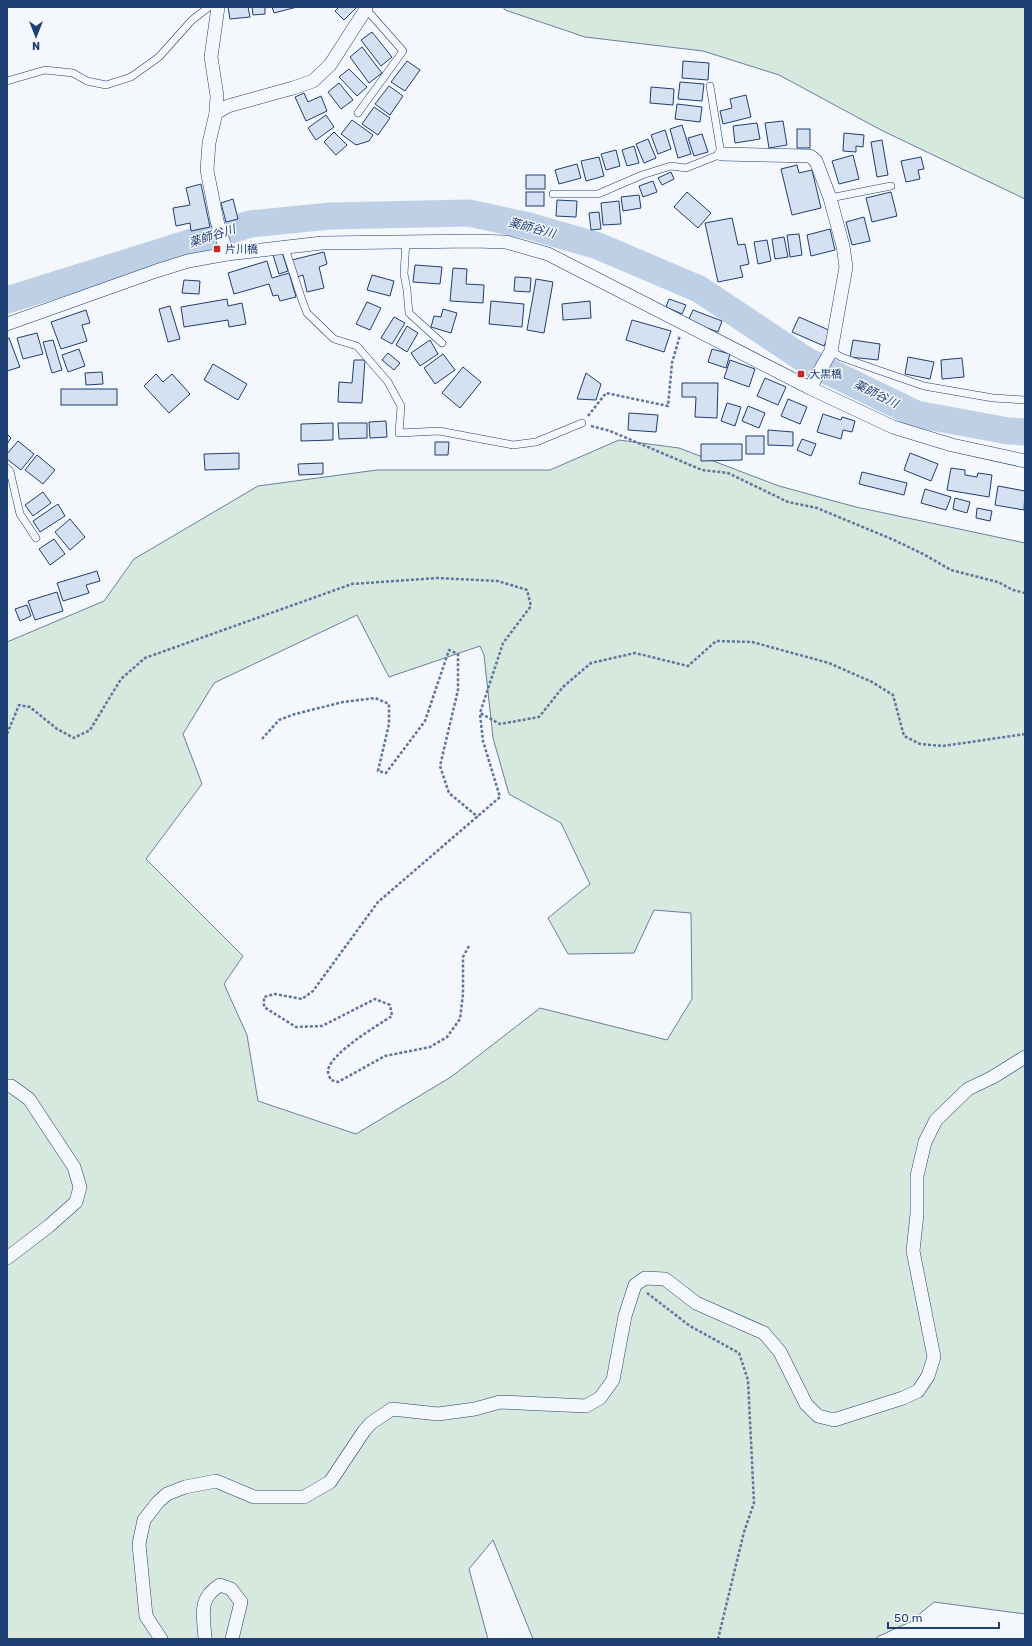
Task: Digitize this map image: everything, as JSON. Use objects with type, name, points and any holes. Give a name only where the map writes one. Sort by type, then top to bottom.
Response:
[{"type":"street","points":[[218,7],[211,57],[217,96],[216,113],[209,143],[207,170],[217,221],[225,249]]},
{"type":"street","points":[[216,113],[228,106],[294,88],[313,81],[330,65],[366,9]]},
{"type":"street","points":[[721,154],[810,156],[816,161],[830,198],[843,246],[846,267],[829,354],[812,384]]},
{"type":"street","points":[[7,324],[156,271],[225,249],[285,248],[322,244],[406,241],[474,240],[506,242],[548,254],[683,323],[812,384],[893,427],[952,445],[1025,461]]},
{"type":"street","points":[[160,1639],[146,1616],[139,1544],[144,1520],[158,1502],[167,1494],[185,1487],[216,1481],[254,1497],[304,1497],[330,1482],[364,1431],[371,1423],[392,1409],[438,1414],[475,1409],[500,1402],[590,1405],[600,1398],[613,1380],[625,1316],[635,1284],[645,1278],[665,1279],[696,1303],[764,1333],[780,1352],[806,1404],[818,1416],[834,1420],[903,1398],[918,1391],[928,1376],[934,1357],[913,1251],[916,1214],[916,1176],[925,1142],[936,1120],[968,1090],[993,1077],[1025,1057]]},
{"type":"street","points":[[7,1086],[11,1086],[30,1099],[74,1167],[80,1186],[76,1202],[7,1258]]},
{"type":"street","points":[[205,1639],[203,1603],[210,1591],[220,1585],[231,1589],[241,1602],[232,1639]]},
{"type":"lane","points":[[7,81],[45,70],[73,72],[87,81],[106,85],[131,77],[159,56],[192,20],[209,7]]},
{"type":"lane","points":[[358,113],[403,51],[366,9]]},
{"type":"lane","points":[[553,194],[598,194],[671,166],[686,168],[721,154],[710,86]]},
{"type":"lane","points":[[830,198],[891,186]]},
{"type":"lane","points":[[406,241],[404,274],[409,313],[442,343]]},
{"type":"lane","points":[[285,248],[307,313],[334,339],[358,346],[388,382],[401,406],[399,433],[439,431],[513,445],[536,442],[582,423]]},
{"type":"lane","points":[[829,354],[841,356],[924,386],[993,398],[1025,400]]},
{"type":"lane","points":[[7,468],[10,471],[20,514],[36,538]]},
{"type":"path","points":[[683,323],[672,363],[668,406],[606,393],[582,423],[610,431],[702,470],[728,472],[788,502],[817,508],[894,540],[951,570],[998,582],[1013,590],[1025,593]]},
{"type":"path","points":[[7,734],[19,705],[30,708],[57,729],[74,738],[90,730],[121,679],[145,658],[352,584],[437,578],[498,581],[527,590],[531,606],[503,643],[480,713],[482,741],[500,797],[378,902],[313,991],[302,999],[276,994],[264,997],[264,1008],[296,1027],[322,1026],[376,999],[390,1006],[392,1016],[355,1040],[331,1063],[328,1072],[331,1080],[338,1082],[385,1056],[430,1047],[447,1037],[460,1019],[463,994],[463,957],[469,946]]},
{"type":"path","points":[[480,713],[500,724],[540,717],[563,687],[591,663],[634,653],[688,666],[716,641],[752,642],[829,663],[872,682],[892,695],[904,736],[920,744],[943,746],[1025,734]]},
{"type":"path","points":[[262,738],[279,720],[295,714],[343,702],[375,698],[389,704],[389,724],[378,770],[386,773],[425,721],[449,650],[458,654],[458,690],[440,766],[449,793],[478,817]]},
{"type":"path","points":[[635,1284],[690,1326],[739,1353],[748,1380],[754,1503],[744,1532],[718,1639]]},
{"type":"shaded area","points":[[503,7],[1025,7],[1025,199],[881,130],[779,75],[703,51],[585,37],[505,10]]},
{"type":"shaded area","points":[[619,440],[679,448],[779,486],[856,507],[1025,543],[1025,1614],[934,1602],[910,1622],[877,1637],[876,1639],[533,1639],[493,1540],[469,1569],[488,1639],[7,1639],[7,642],[104,601],[134,559],[258,486],[377,470],[550,470]],"holes":[[[357,615],[389,677],[480,646],[484,655],[493,738],[509,794],[561,823],[590,884],[548,918],[568,954],[634,953],[654,910],[691,913],[692,999],[667,1040],[540,1008],[451,1077],[356,1134],[258,1101],[247,1035],[224,984],[243,956],[146,859],[202,784],[183,734],[214,683]]]},
{"type":"building","points":[[228,7],[248,7],[250,17],[230,19]]},
{"type":"building","points":[[252,7],[265,7],[265,14],[253,15]]},
{"type":"building","points":[[272,7],[297,7],[274,13]]},
{"type":"building","points":[[339,7],[357,7],[344,20],[335,11]]},
{"type":"building","points":[[372,32],[392,57],[381,66],[361,40]]},
{"type":"building","points":[[362,47],[382,73],[369,83],[350,57]]},
{"type":"building","points":[[407,61],[420,70],[405,91],[391,82]]},
{"type":"building","points":[[683,61],[709,63],[708,80],[682,78]]},
{"type":"building","points":[[349,69],[367,87],[357,96],[339,77]]},
{"type":"building","points":[[680,82],[704,84],[702,101],[678,99]]},
{"type":"building","points":[[339,83],[353,100],[341,109],[328,92]]},
{"type":"building","points":[[389,86],[403,96],[390,115],[375,104]]},
{"type":"building","points":[[651,87],[674,89],[673,105],[650,103]]},
{"type":"building","points":[[304,93],[308,102],[321,96],[327,111],[306,121],[295,97]]},
{"type":"building","points":[[746,95],[751,117],[723,124],[720,111],[732,108],[730,99]]},
{"type":"building","points":[[677,104],[702,107],[700,122],[675,119]]},
{"type":"building","points":[[374,107],[390,118],[378,135],[362,124]]},
{"type":"building","points":[[326,115],[334,127],[316,140],[308,128]]},
{"type":"building","points":[[352,120],[373,135],[369,141],[356,145],[341,134]]},
{"type":"building","points":[[783,121],[787,145],[769,148],[765,123]]},
{"type":"building","points":[[757,123],[760,139],[735,143],[733,126]]},
{"type":"building","points":[[682,125],[691,154],[678,158],[670,129]]},
{"type":"building","points":[[797,129],[810,129],[810,148],[797,148]]},
{"type":"building","points":[[665,130],[671,149],[658,154],[651,135]]},
{"type":"building","points":[[334,132],[347,145],[336,155],[324,142]]},
{"type":"building","points":[[844,133],[864,135],[863,147],[856,146],[856,152],[843,151]]},
{"type":"building","points":[[702,134],[708,152],[694,156],[688,138]]},
{"type":"building","points":[[648,139],[656,158],[644,163],[636,144]]},
{"type":"building","points":[[882,140],[888,175],[877,177],[871,142]]},
{"type":"building","points":[[634,146],[639,163],[627,166],[622,150]]},
{"type":"building","points":[[616,150],[620,166],[606,170],[601,154]]},
{"type":"building","points":[[853,155],[859,179],[839,184],[832,161]]},
{"type":"building","points":[[599,157],[604,176],[586,181],[581,161]]},
{"type":"building","points":[[921,157],[924,169],[918,170],[920,179],[906,182],[901,161]]},
{"type":"building","points":[[577,164],[581,178],[559,184],[555,170]]},
{"type":"building","points":[[797,165],[799,173],[812,170],[821,208],[792,215],[781,169]]},
{"type":"building","points":[[671,172],[674,179],[662,185],[658,178]]},
{"type":"building","points":[[526,175],[545,175],[545,189],[526,189]]},
{"type":"building","points":[[653,181],[657,192],[643,197],[639,186]]},
{"type":"building","points":[[201,184],[210,227],[191,231],[190,223],[176,226],[173,208],[190,205],[186,188]]},
{"type":"building","points":[[526,192],[544,192],[544,206],[526,206]]},
{"type":"building","points":[[687,192],[711,213],[698,228],[674,207]]},
{"type":"building","points":[[891,192],[897,216],[872,222],[866,198]]},
{"type":"building","points":[[639,195],[641,208],[623,211],[621,197]]},
{"type":"building","points":[[233,199],[238,219],[226,222],[221,203]]},
{"type":"building","points":[[557,200],[577,201],[576,217],[556,216]]},
{"type":"building","points":[[619,201],[621,224],[603,225],[601,203]]},
{"type":"building","points":[[599,212],[601,229],[591,230],[589,213]]},
{"type":"building","points":[[864,217],[870,241],[852,245],[846,222]]},
{"type":"building","points":[[732,218],[738,245],[745,244],[749,264],[740,266],[743,277],[718,282],[705,223]]},
{"type":"building","points":[[830,229],[835,250],[811,256],[807,235]]},
{"type":"building","points":[[799,234],[802,255],[790,257],[787,235]]},
{"type":"building","points":[[784,237],[788,257],[775,259],[772,239]]},
{"type":"building","points":[[767,240],[771,261],[758,264],[754,242]]},
{"type":"building","points":[[282,252],[288,271],[279,274],[273,255]]},
{"type":"building","points":[[324,252],[327,264],[319,267],[324,288],[307,292],[303,275],[297,277],[292,260]]},
{"type":"building","points":[[267,261],[272,278],[289,273],[296,297],[280,301],[278,295],[273,296],[269,284],[234,294],[228,273]]},
{"type":"building","points":[[415,265],[442,267],[440,284],[413,282]]},
{"type":"building","points":[[453,268],[467,269],[466,284],[484,285],[483,303],[450,301]]},
{"type":"building","points":[[372,275],[394,281],[390,296],[367,290]]},
{"type":"building","points":[[515,277],[531,278],[530,292],[514,291]]},
{"type":"building","points":[[536,279],[553,282],[544,333],[527,330]]},
{"type":"building","points":[[184,280],[200,281],[199,294],[182,293]]},
{"type":"building","points":[[227,299],[228,306],[242,303],[246,324],[229,327],[228,320],[184,327],[181,307]]},
{"type":"building","points":[[669,299],[686,305],[682,314],[666,307]]},
{"type":"building","points":[[491,301],[524,304],[522,327],[489,324]]},
{"type":"building","points":[[590,301],[591,318],[563,320],[562,304]]},
{"type":"building","points":[[367,302],[381,308],[370,330],[356,324]]},
{"type":"building","points":[[170,306],[180,339],[168,342],[159,309]]},
{"type":"building","points":[[443,309],[457,313],[451,333],[431,327],[434,316],[441,317]]},
{"type":"building","points":[[86,310],[90,323],[82,325],[87,341],[61,349],[51,322]]},
{"type":"building","points":[[693,310],[722,321],[718,332],[688,321]]},
{"type":"building","points":[[394,317],[405,323],[392,344],[381,338]]},
{"type":"building","points":[[799,317],[831,331],[824,346],[792,332]]},
{"type":"building","points":[[632,320],[671,331],[664,352],[626,340]]},
{"type":"building","points":[[407,326],[418,333],[407,352],[396,345]]},
{"type":"building","points":[[37,333],[43,354],[23,359],[17,338]]},
{"type":"building","points":[[9,338],[20,367],[7,371],[7,339]]},
{"type":"building","points":[[53,340],[62,370],[52,373],[43,342]]},
{"type":"building","points":[[430,340],[438,354],[420,366],[411,353]]},
{"type":"building","points":[[853,340],[880,344],[878,360],[850,357]]},
{"type":"building","points":[[79,349],[85,366],[68,372],[62,355]]},
{"type":"building","points":[[712,349],[730,354],[726,368],[708,362]]},
{"type":"building","points":[[388,353],[400,363],[394,370],[382,360]]},
{"type":"building","points":[[443,354],[455,370],[435,384],[424,368]]},
{"type":"building","points":[[908,357],[934,362],[930,379],[905,374]]},
{"type":"building","points":[[962,358],[964,377],[942,379],[941,360]]},
{"type":"building","points":[[354,360],[365,360],[362,403],[338,402],[339,382],[352,383]]},
{"type":"building","points":[[730,360],[755,369],[749,387],[724,378]]},
{"type":"building","points":[[213,364],[247,384],[238,400],[204,380]]},
{"type":"building","points":[[463,367],[481,382],[460,408],[442,393]]},
{"type":"building","points":[[102,372],[103,384],[86,385],[85,373]]},
{"type":"building","points":[[586,373],[601,384],[596,400],[577,399]]},
{"type":"building","points":[[156,374],[163,382],[172,374],[190,394],[169,413],[144,386]]},
{"type":"building","points":[[765,378],[786,387],[778,405],[757,396]]},
{"type":"building","points":[[682,383],[718,383],[717,418],[695,417],[696,397],[682,397]]},
{"type":"building","points":[[61,389],[117,389],[117,405],[61,405]]},
{"type":"building","points":[[788,399],[807,407],[800,424],[781,416]]},
{"type":"building","points":[[727,403],[741,407],[735,426],[721,421]]},
{"type":"building","points":[[748,406],[765,413],[759,428],[742,421]]},
{"type":"building","points":[[629,413],[658,415],[656,432],[628,430]]},
{"type":"building","points":[[823,414],[841,420],[842,417],[855,421],[852,432],[843,430],[841,439],[817,432]]},
{"type":"building","points":[[386,421],[387,437],[370,438],[369,422]]},
{"type":"building","points":[[333,423],[333,440],[301,441],[301,424]]},
{"type":"building","points":[[338,423],[367,423],[367,438],[339,439]]},
{"type":"building","points":[[768,430],[793,432],[793,446],[768,445]]},
{"type":"building","points":[[7,434],[11,438],[7,444]]},
{"type":"building","points":[[746,436],[764,436],[764,454],[746,454]]},
{"type":"building","points":[[802,439],[816,444],[811,456],[797,450]]},
{"type":"building","points":[[18,441],[34,454],[21,470],[7,459],[7,454]]},
{"type":"building","points":[[435,442],[449,442],[448,455],[435,455]]},
{"type":"building","points":[[701,444],[742,444],[742,460],[701,461]]},
{"type":"building","points":[[239,453],[239,469],[205,470],[204,454]]},
{"type":"building","points":[[910,453],[938,464],[931,481],[904,470]]},
{"type":"building","points":[[37,455],[55,470],[43,484],[25,470]]},
{"type":"building","points":[[323,463],[323,474],[299,475],[298,464]]},
{"type":"building","points":[[951,468],[965,470],[965,475],[977,477],[978,473],[992,475],[989,497],[947,490]]},
{"type":"building","points":[[862,472],[907,483],[904,495],[859,484]]},
{"type":"building","points":[[998,486],[1025,491],[1024,510],[995,505]]},
{"type":"building","points":[[925,489],[951,497],[946,510],[921,503]]},
{"type":"building","points":[[43,492],[51,503],[33,516],[25,505]]},
{"type":"building","points":[[955,498],[970,502],[967,513],[953,509]]},
{"type":"building","points":[[58,504],[65,516],[40,532],[33,521]]},
{"type":"building","points":[[977,508],[992,511],[990,521],[976,518]]},
{"type":"building","points":[[70,519],[85,537],[70,550],[55,532]]},
{"type":"building","points":[[54,539],[65,554],[50,565],[39,549]]},
{"type":"building","points":[[97,571],[100,581],[86,585],[89,593],[63,601],[57,583]]},
{"type":"building","points":[[57,592],[63,611],[35,620],[28,601]]},
{"type":"building","points":[[27,605],[31,616],[20,621],[15,609]]},
{"type":"waterway","name":"薬師谷川","points":[[7,300],[250,224],[330,216],[469,213],[529,226],[598,246],[699,289],[807,361],[916,414],[1008,431],[1025,432]]},
{"type":"place","name":"片川橋","points":[[217,249]]},
{"type":"place","name":"大黒橋","points":[[801,374]]}]
